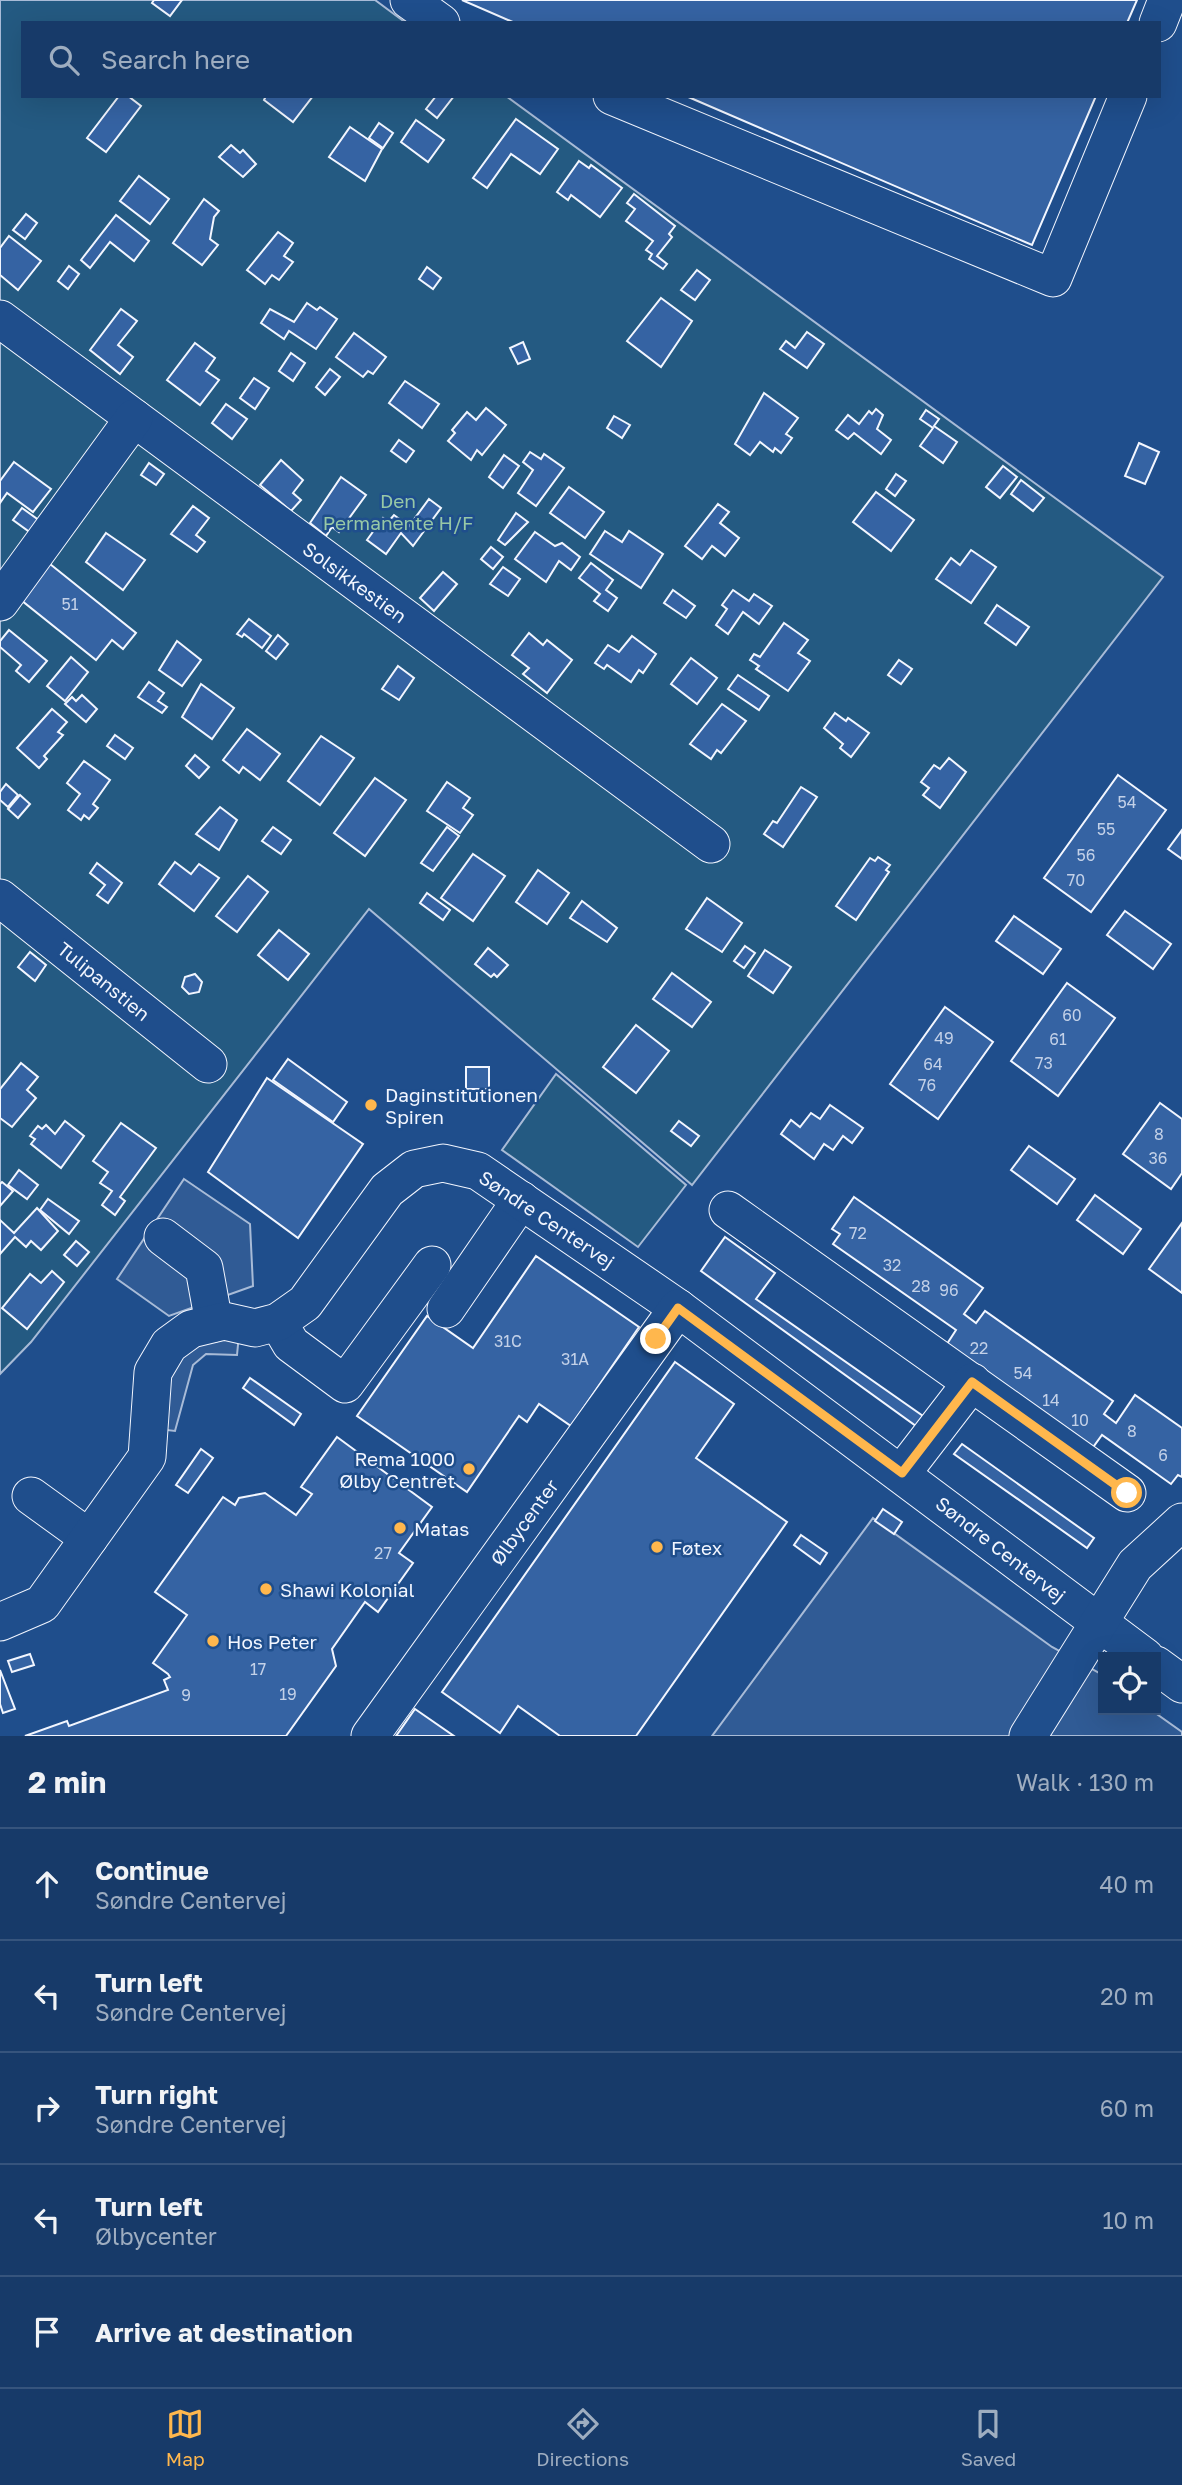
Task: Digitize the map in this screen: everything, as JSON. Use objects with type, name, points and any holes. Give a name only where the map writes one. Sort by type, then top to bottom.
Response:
[{"type":"street","points":[[409,0],[438,21]]},
{"type":"street","points":[[1159,21],[1167,0]]},
{"type":"street","points":[[617,98],[1054,278],[1127,98]]},
{"type":"street","name":"Solsikkestien","points":[[0,319],[711,844]]},
{"type":"street","points":[[0,602],[134,418]]},
{"type":"street","name":"Tulipanstien","points":[[0,898],[208,1064]]},
{"type":"street","name":"Søndre Centervej","points":[[278,1322],[305,1303],[387,1190],[414,1169],[443,1163],[478,1171],[678,1308],[902,1473],[1137,1652]]},
{"type":"street","points":[[446,1309],[521,1200]]},
{"type":"street","points":[[728,1210],[1127,1493]]},
{"type":"street","points":[[163,1237],[204,1268],[214,1323]]},
{"type":"street","points":[[0,1622],[42,1604],[147,1457],[153,1372],[169,1345],[191,1329],[214,1323],[224,1321],[255,1328],[278,1322],[291,1344],[345,1384],[432,1265]]},
{"type":"street","name":"Ølbycenter","points":[[370,1736],[678,1308]]},
{"type":"street","points":[[902,1473],[972,1382]]},
{"type":"street","points":[[31,1496],[89,1538]]},
{"type":"street","points":[[1028,1736],[1135,1564],[1182,1522]]},
{"type":"street","points":[[1161,1669],[1182,1684]]},
{"type":"green space","name":"Den Permanente H/F","points":[[0,0],[375,0],[403,21],[21,21],[21,98],[509,98],[1163,577],[692,1185],[369,909],[31,1342],[0,1374]]},
{"type":"green space","points":[[556,1074],[686,1185],[638,1247],[502,1150]]},
{"type":"shaded area","points":[[184,1179],[250,1224],[253,1286],[169,1316],[117,1279]]},
{"type":"shaded area","points":[[240,1324],[237,1355],[206,1354],[193,1365],[175,1431],[149,1428],[169,1345]]},
{"type":"shaded area","points":[[873,1518],[1052,1647],[1098,1672],[1098,1715],[1158,1715],[1182,1732],[1182,1736],[712,1736]]},
{"type":"building","points":[[154,0],[182,0],[170,16],[152,3]]},
{"type":"building","points":[[462,0],[1137,0],[1128,21],[510,21]]},
{"type":"building","points":[[117,98],[131,98],[141,106],[106,152],[87,138]]},
{"type":"building","points":[[265,98],[311,98],[293,122],[264,100]]},
{"type":"building","points":[[434,98],[452,98],[437,118],[426,109]]},
{"type":"building","points":[[691,98],[1095,98],[1032,245]]},
{"type":"building","points":[[516,119],[558,149],[540,174],[511,154],[487,188],[473,178]]},
{"type":"building","points":[[416,120],[444,140],[428,162],[401,142]]},
{"type":"building","points":[[379,123],[393,133],[383,148],[369,138]]},
{"type":"building","points":[[350,127],[382,149],[365,181],[329,157]]},
{"type":"building","points":[[231,145],[240,153],[243,150],[256,164],[243,177],[219,157]]},
{"type":"building","points":[[579,161],[589,168],[591,165],[622,188],[600,217],[571,195],[568,200],[557,192]]},
{"type":"building","points":[[139,176],[169,199],[150,224],[120,201]]},
{"type":"building","points":[[634,194],[675,226],[669,234],[672,237],[657,256],[667,264],[663,269],[649,259],[652,254],[646,250],[653,241],[626,221],[635,209],[627,203]]},
{"type":"building","points":[[204,199],[219,211],[214,217],[210,239],[218,245],[202,265],[173,243]]},
{"type":"building","points":[[26,214],[37,223],[25,239],[13,230]]},
{"type":"building","points":[[116,215],[149,241],[134,261],[110,242],[90,268],[81,260]]},
{"type":"building","points":[[278,232],[293,243],[284,256],[293,262],[279,280],[272,275],[265,284],[247,270]]},
{"type":"building","points":[[9,236],[41,261],[18,290],[0,275],[0,248]]},
{"type":"building","points":[[69,266],[79,274],[68,289],[58,281]]},
{"type":"building","points":[[427,267],[441,278],[433,289],[419,279]]},
{"type":"building","points":[[697,270],[710,280],[695,300],[681,290]]},
{"type":"building","points":[[661,298],[692,321],[661,367],[627,341]]},
{"type":"building","points":[[307,303],[317,310],[320,307],[337,319],[316,349],[289,331],[284,339],[261,323],[270,309],[294,322]]},
{"type":"building","points":[[121,309],[137,321],[118,345],[133,357],[120,374],[90,350]]},
{"type":"building","points":[[807,332],[824,344],[807,368],[780,349],[786,341],[795,348]]},
{"type":"building","points":[[354,333],[386,357],[373,374],[368,371],[363,377],[336,357]]},
{"type":"building","points":[[523,342],[530,359],[518,364],[510,348]]},
{"type":"building","points":[[195,343],[215,358],[206,371],[219,380],[200,405],[167,380]]},
{"type":"building","points":[[291,353],[305,363],[293,381],[279,371]]},
{"type":"building","points":[[330,369],[340,377],[325,395],[316,387]]},
{"type":"building","points":[[254,378],[269,388],[255,409],[240,398]]},
{"type":"building","points":[[405,381],[439,404],[422,428],[389,403]]},
{"type":"building","points":[[764,393],[798,418],[786,434],[792,438],[781,453],[775,448],[773,452],[760,442],[750,455],[735,444]]},
{"type":"building","points":[[226,404],[247,419],[232,439],[212,423]]},
{"type":"building","points":[[486,408],[506,425],[482,455],[477,450],[471,460],[448,441],[455,433],[452,430],[467,412],[476,420]]},
{"type":"building","points":[[876,409],[883,415],[877,429],[891,440],[881,454],[854,433],[848,439],[836,430],[848,415],[859,424],[869,411],[872,414]]},
{"type":"building","points":[[926,410],[939,419],[934,426],[957,442],[943,463],[920,446],[933,428],[920,419]]},
{"type":"building","points":[[614,416],[630,425],[622,438],[607,428]]},
{"type":"building","points":[[399,440],[414,451],[406,462],[391,451]]},
{"type":"building","points":[[1139,443],[1159,452],[1145,484],[1125,476]]},
{"type":"building","points":[[530,452],[541,459],[544,454],[564,468],[536,506],[518,493],[533,470],[523,462]]},
{"type":"building","points":[[504,455],[519,466],[503,488],[489,477]]},
{"type":"building","points":[[281,460],[303,480],[293,493],[301,500],[291,511],[260,485]]},
{"type":"building","points":[[14,462],[51,489],[33,512],[7,493],[0,503],[0,481]]},
{"type":"building","points":[[149,463],[164,474],[156,485],[141,475]]},
{"type":"building","points":[[1003,466],[1017,477],[1000,498],[986,487]]},
{"type":"building","points":[[896,474],[906,481],[895,496],[886,489]]},
{"type":"building","points":[[341,477],[366,495],[339,532],[332,527],[326,536],[310,523]]},
{"type":"building","points":[[1021,480],[1044,498],[1033,511],[1011,494]]},
{"type":"building","points":[[569,487],[604,512],[585,538],[550,513]]},
{"type":"building","points":[[876,492],[914,520],[891,551],[853,522]]},
{"type":"building","points":[[429,499],[441,508],[413,546],[401,533],[386,554],[367,540],[383,518],[388,522],[394,515],[409,526]]},
{"type":"building","points":[[718,504],[729,512],[720,523],[739,538],[725,556],[712,546],[702,559],[685,546]]},
{"type":"building","points":[[193,506],[209,518],[196,535],[205,542],[197,552],[171,534]]},
{"type":"building","points":[[22,508],[40,521],[31,533],[13,520]]},
{"type":"building","points":[[516,513],[528,522],[505,545],[498,540]]},
{"type":"building","points":[[605,531],[622,542],[629,531],[663,554],[641,588],[590,554]]},
{"type":"building","points":[[535,532],[555,546],[562,543],[580,557],[571,570],[559,561],[546,582],[515,559]]},
{"type":"building","points":[[106,533],[145,560],[123,590],[86,562]]},
{"type":"building","points":[[491,547],[503,557],[493,569],[481,559]]},
{"type":"building","points":[[971,550],[996,567],[971,603],[936,579],[951,558],[960,565]]},
{"type":"building","points":[[45,560],[136,633],[123,649],[112,640],[96,660],[16,596]]},
{"type":"building","points":[[591,563],[613,580],[606,590],[617,598],[608,611],[594,601],[600,594],[579,578]]},
{"type":"building","points":[[503,567],[520,579],[508,596],[490,584]]},
{"type":"building","points":[[443,572],[457,584],[434,611],[420,598]]},
{"type":"building","points":[[673,590],[695,606],[686,618],[664,603]]},
{"type":"building","points":[[733,590],[749,601],[754,594],[772,606],[759,624],[743,612],[728,634],[716,625],[727,609],[722,605]]},
{"type":"building","points":[[997,605],[1029,627],[1016,645],[985,623]]},
{"type":"building","points":[[249,619],[271,636],[262,648],[244,634],[242,637],[237,634]]},
{"type":"building","points":[[784,623],[808,640],[798,653],[810,661],[788,691],[756,669],[759,666],[750,660],[754,654],[760,657]]},
{"type":"building","points":[[9,630],[47,661],[29,682],[16,671],[21,665],[0,647],[0,641]]},
{"type":"building","points":[[529,633],[543,645],[547,640],[572,660],[547,693],[523,674],[529,668],[512,655]]},
{"type":"building","points":[[278,635],[288,644],[276,659],[266,651]]},
{"type":"building","points":[[632,636],[656,654],[643,673],[639,670],[631,682],[607,665],[604,669],[595,663],[608,645],[619,652]]},
{"type":"building","points":[[177,641],[201,660],[182,686],[159,670]]},
{"type":"building","points":[[71,657],[88,672],[65,701],[47,686]]},
{"type":"building","points":[[691,658],[717,678],[697,704],[671,684]]},
{"type":"building","points":[[899,660],[912,669],[901,684],[888,675]]},
{"type":"building","points":[[398,666],[414,678],[399,700],[382,689]]},
{"type":"building","points":[[738,675],[769,696],[759,710],[728,689]]},
{"type":"building","points":[[149,682],[164,693],[158,701],[167,707],[162,713],[138,697]]},
{"type":"building","points":[[201,684],[234,708],[212,739],[182,717]]},
{"type":"building","points":[[82,695],[97,709],[86,722],[65,704],[72,697],[76,701]]},
{"type":"building","points":[[722,704],[746,721],[721,753],[717,750],[711,759],[690,744]]},
{"type":"building","points":[[52,709],[67,722],[58,732],[63,735],[44,756],[47,759],[39,768],[17,748]]},
{"type":"building","points":[[835,713],[846,721],[848,718],[869,733],[851,757],[840,748],[843,744],[824,728]]},
{"type":"building","points":[[247,729],[280,754],[260,780],[243,767],[239,773],[223,760]]},
{"type":"building","points":[[115,735],[133,748],[125,759],[107,746]]},
{"type":"building","points":[[321,736],[354,758],[320,805],[288,781]]},
{"type":"building","points":[[195,755],[209,767],[199,778],[186,766]]},
{"type":"building","points":[[949,758],[966,772],[940,808],[923,795],[929,788],[921,782],[934,765],[940,769]]},
{"type":"building","points":[[84,761],[110,780],[93,804],[98,808],[89,819],[84,815],[81,820],[68,810],[80,794],[67,783]]},
{"type":"building","points":[[1118,775],[1166,810],[1091,912],[1044,878]]},
{"type":"building","points":[[375,778],[406,800],[365,856],[334,833]]},
{"type":"building","points":[[447,782],[470,798],[463,808],[473,815],[460,833],[427,811]]},
{"type":"building","points":[[6,784],[18,795],[8,807],[0,800],[0,792]]},
{"type":"building","points":[[801,787],[817,797],[783,847],[764,834],[773,821],[777,823]]},
{"type":"building","points":[[20,795],[30,804],[18,818],[8,809]]},
{"type":"building","points":[[220,807],[237,820],[219,850],[196,834]]},
{"type":"building","points":[[273,827],[291,840],[281,854],[262,841]]},
{"type":"building","points":[[447,827],[459,836],[433,871],[421,863]]},
{"type":"building","points":[[1182,830],[1182,859],[1168,849]]},
{"type":"building","points":[[473,854],[505,876],[473,921],[441,898]]},
{"type":"building","points":[[878,857],[890,865],[886,870],[889,872],[856,920],[836,906],[870,858],[875,861]]},
{"type":"building","points":[[175,862],[191,874],[199,864],[219,878],[194,911],[159,884]]},
{"type":"building","points":[[97,863],[122,883],[108,903],[97,895],[105,885],[90,873]]},
{"type":"building","points":[[538,870],[569,893],[547,924],[516,902]]},
{"type":"building","points":[[248,876],[268,892],[237,932],[216,916]]},
{"type":"building","points":[[427,893],[450,910],[443,920],[420,903]]},
{"type":"building","points":[[707,898],[742,923],[722,952],[686,929]]},
{"type":"building","points":[[582,901],[617,928],[607,942],[570,918]]},
{"type":"building","points":[[1125,911],[1171,944],[1153,969],[1107,935]]},
{"type":"building","points":[[1014,916],[1061,949],[1043,974],[996,941]]},
{"type":"building","points":[[279,930],[309,954],[288,980],[258,955]]},
{"type":"building","points":[[745,946],[755,953],[744,968],[734,961]]},
{"type":"building","points":[[488,948],[508,965],[497,977],[494,974],[491,977],[475,964]]},
{"type":"building","points":[[765,950],[791,967],[773,993],[748,976]]},
{"type":"building","points":[[30,952],[46,965],[35,981],[18,967]]},
{"type":"building","points":[[672,973],[711,1002],[692,1027],[653,999]]},
{"type":"building","points":[[195,974],[202,982],[199,992],[189,994],[182,987],[185,977]]},
{"type":"building","points":[[1067,983],[1115,1018],[1058,1096],[1011,1061]]},
{"type":"building","points":[[945,1007],[993,1042],[938,1119],[890,1084]]},
{"type":"building","points":[[636,1025],[669,1051],[636,1093],[603,1067]]},
{"type":"building","points":[[288,1059],[347,1102],[333,1122],[273,1080]]},
{"type":"building","points":[[21,1063],[38,1077],[27,1090],[36,1098],[12,1127],[0,1118],[0,1089]]},
{"type":"building","points":[[466,1067],[489,1067],[489,1089],[466,1089]]},
{"type":"building","name":"Daginstitutionen Spiren","points":[[267,1078],[363,1144],[298,1238],[208,1172]]},
{"type":"building","points":[[1160,1103],[1182,1119],[1182,1173],[1171,1189],[1123,1154]]},
{"type":"building","points":[[830,1105],[863,1128],[852,1143],[843,1136],[833,1150],[824,1144],[814,1159],[781,1134],[791,1120],[800,1127],[811,1113],[820,1119]]},
{"type":"building","points":[[65,1121],[84,1136],[61,1168],[31,1144],[35,1139],[30,1136],[38,1126],[42,1129],[46,1125],[55,1134]]},
{"type":"building","points":[[679,1121],[699,1136],[691,1146],[671,1131]]},
{"type":"building","points":[[121,1123],[156,1148],[120,1197],[125,1201],[115,1215],[102,1205],[112,1191],[100,1183],[108,1172],[93,1161]]},
{"type":"building","points":[[1029,1146],[1075,1179],[1057,1204],[1011,1170]]},
{"type":"building","points":[[19,1170],[38,1185],[27,1199],[8,1185]]},
{"type":"building","points":[[2,1182],[13,1191],[0,1206],[0,1184]]},
{"type":"building","points":[[1095,1195],[1141,1229],[1123,1254],[1077,1220]]},
{"type":"building","points":[[854,1197],[983,1288],[964,1314],[976,1323],[985,1311],[1113,1401],[1104,1414],[1116,1423],[1135,1395],[1182,1428],[1182,1477],[1178,1475],[1171,1484],[1102,1435],[1091,1450],[945,1347],[956,1330],[833,1244],[840,1234],[832,1229]]},
{"type":"building","points":[[48,1199],[79,1221],[69,1234],[40,1210]]},
{"type":"building","points":[[37,1208],[58,1231],[41,1250],[31,1241],[26,1247],[15,1237],[0,1254],[0,1220],[14,1233]]},
{"type":"building","points":[[1182,1223],[1182,1293],[1149,1269]]},
{"type":"building","points":[[725,1237],[775,1273],[756,1299],[923,1416],[916,1426],[701,1271]]},
{"type":"building","points":[[76,1241],[89,1252],[77,1266],[64,1255]]},
{"type":"building","points":[[536,1256],[639,1327],[571,1426],[539,1404],[527,1422],[519,1416],[467,1492],[357,1416],[427,1316],[473,1348]]},
{"type":"building","points":[[52,1271],[64,1282],[27,1329],[2,1308],[30,1274],[41,1283]]},
{"type":"building","name":"Føtex","points":[[675,1362],[734,1404],[696,1458],[787,1522],[636,1736],[560,1736],[518,1706],[500,1733],[442,1692]]},
{"type":"building","points":[[250,1378],[301,1414],[294,1425],[243,1388]]},
{"type":"building","points":[[337,1437],[432,1507],[399,1553],[413,1563],[378,1612],[365,1602],[332,1649],[336,1666],[286,1736],[25,1736],[67,1721],[69,1726],[168,1690],[164,1680],[170,1677],[153,1663],[187,1615],[155,1592],[223,1497],[235,1505],[239,1498],[265,1493],[296,1515],[312,1494],[301,1487]]},
{"type":"building","points":[[962,1444],[1094,1538],[1087,1548],[954,1454]]},
{"type":"building","points":[[201,1449],[213,1458],[188,1493],[176,1485]]},
{"type":"building","points":[[883,1509],[902,1522],[894,1534],[875,1521]]},
{"type":"building","points":[[801,1535],[827,1553],[820,1564],[794,1545]]},
{"type":"building","points":[[30,1654],[34,1665],[12,1672],[8,1661]]},
{"type":"building","points":[[0,1670],[15,1709],[3,1713],[0,1704]]},
{"type":"building","points":[[415,1709],[454,1736],[396,1736]]},
{"type":"place","name":"Daginstitutionen Spiren","points":[[371,1105]]},
{"type":"place","name":"Rema 1000 Ølby Centret","points":[[469,1469]]},
{"type":"place","name":"Matas","points":[[400,1528]]},
{"type":"place","name":"Føtex","points":[[657,1547]]},
{"type":"place","name":"Shawi Kolonial","points":[[266,1589]]},
{"type":"place","name":"Hos Peter","points":[[213,1641]]},
{"type":"route","points":[[656,1339],[678,1308],[902,1473],[972,1382],[1127,1493]]}]
